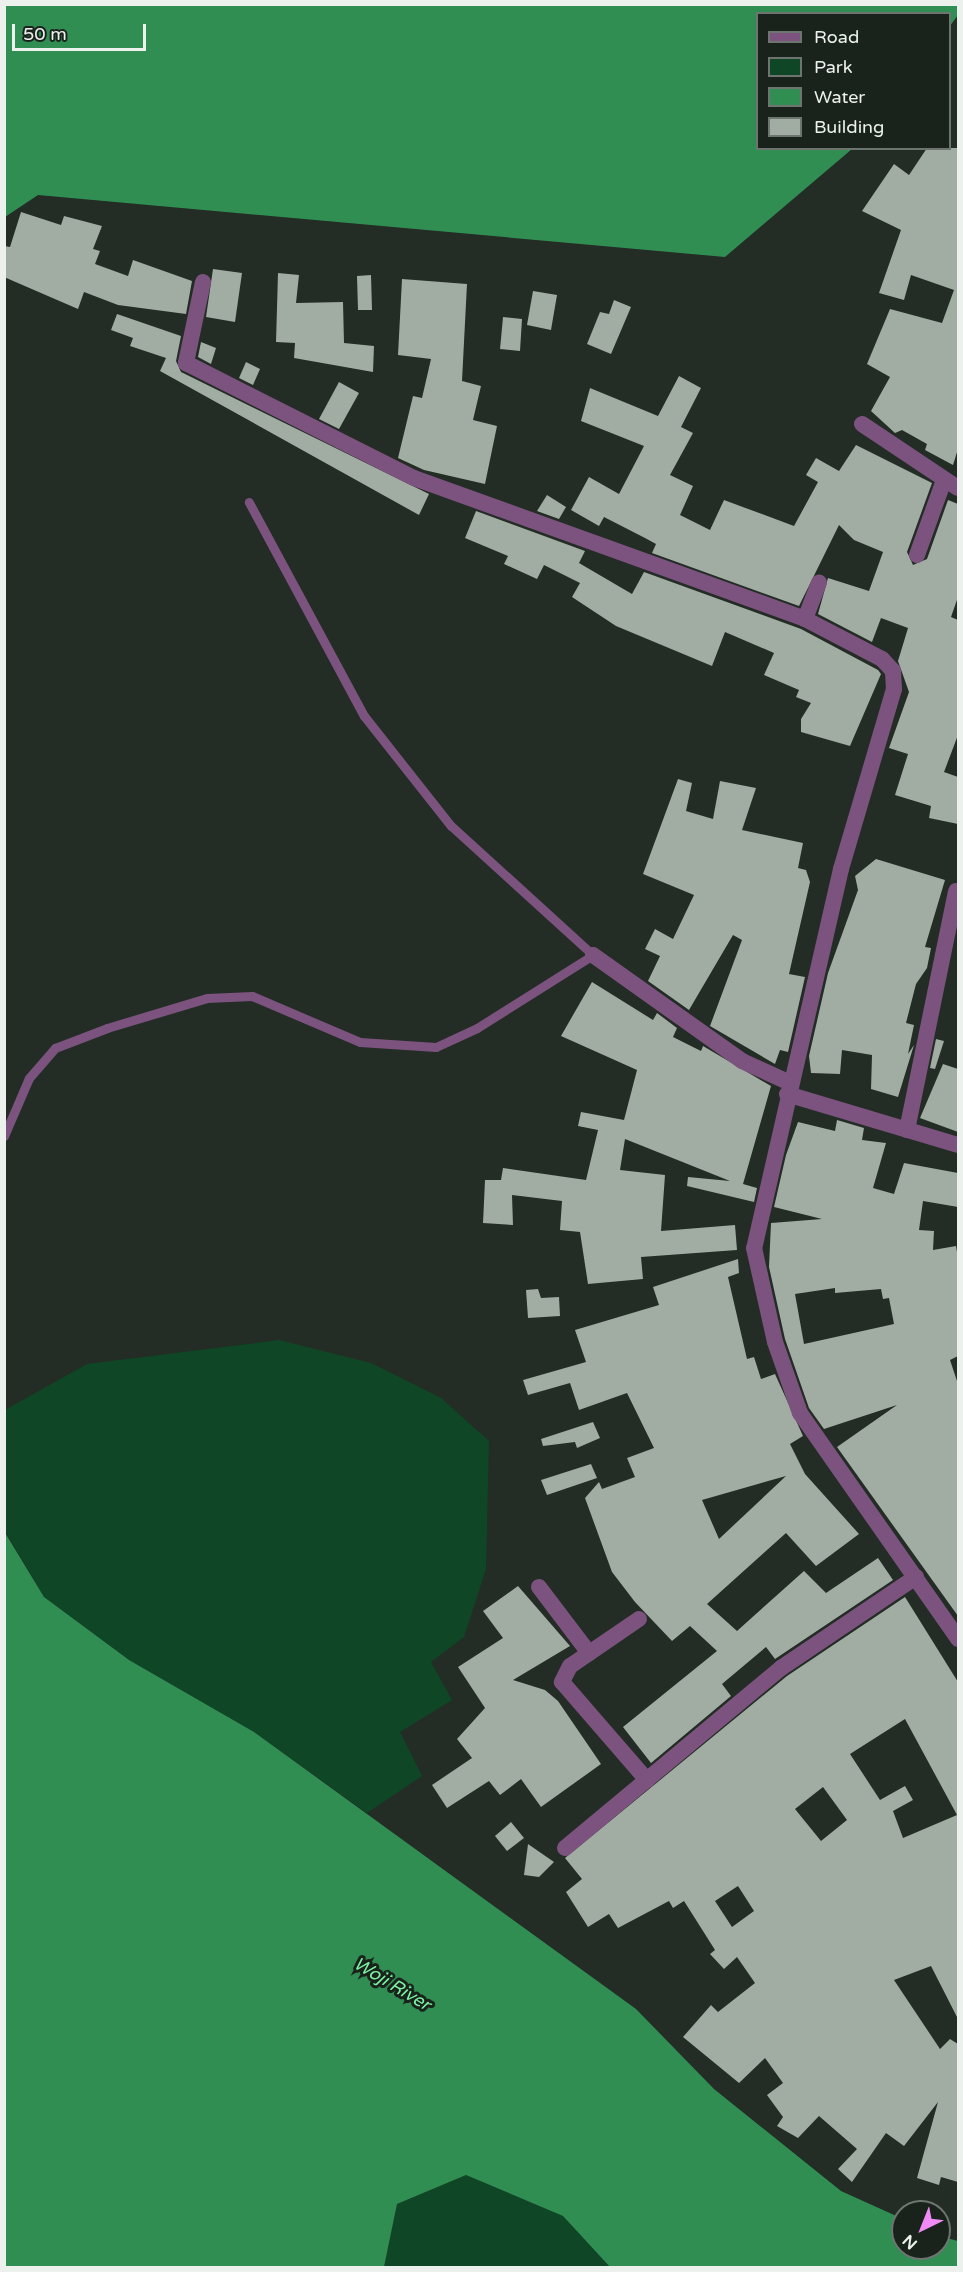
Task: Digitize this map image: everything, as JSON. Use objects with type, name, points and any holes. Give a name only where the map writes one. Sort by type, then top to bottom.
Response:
[{"type":"street","points":[[203,282],[186,363],[414,478],[805,619],[882,659],[893,671],[894,689],[840,869],[788,1089],[754,1248],[776,1342],[800,1413],[958,1639]]},
{"type":"street","points":[[862,424],[951,484],[917,555]]},
{"type":"street","points":[[805,619],[819,584]]},
{"type":"street","points":[[907,1130],[956,891]]},
{"type":"street","points":[[593,955],[742,1061],[788,1089],[958,1145]]},
{"type":"street","points":[[565,1848],[781,1668],[915,1576]]},
{"type":"street","points":[[539,1587],[589,1653]]},
{"type":"street","points":[[639,1619],[570,1666],[562,1682],[647,1780]]},
{"type":"lane","points":[[4,1136],[29,1078],[56,1048],[140,1018],[207,998],[252,996],[360,1042],[436,1047],[477,1028],[593,955],[451,826],[364,716],[249,502]]},
{"type":"green space","points":[[279,1340],[371,1363],[441,1398],[489,1441],[486,1569],[464,1637],[431,1662],[452,1700],[400,1732],[422,1776],[367,1813],[254,1732],[129,1660],[44,1597],[5,1531],[5,1410],[87,1364]]},
{"type":"green space","points":[[466,2175],[563,2216],[610,2267],[384,2268],[397,2204]]},
{"type":"water","points":[[5,4],[958,4],[958,15],[951,25],[951,12],[756,12],[756,150],[851,150],[725,257],[38,195],[5,217]]},
{"type":"water","name":"Woji River","points":[[4,1531],[44,1597],[129,1660],[254,1732],[636,2009],[714,2089],[841,2191],[891,2214],[891,2260],[951,2260],[951,2239],[958,2241],[958,2267],[610,2267],[563,2216],[466,2175],[397,2204],[384,2267],[5,2267]]},
{"type":"building","points":[[958,148],[958,449],[953,465],[925,450],[927,444],[902,430],[895,433],[871,411],[890,377],[867,364],[890,309],[942,323],[954,290],[911,275],[904,300],[879,293],[901,230],[862,211],[894,164],[909,175],[926,150]]},
{"type":"building","points":[[21,212],[61,225],[64,216],[102,226],[93,249],[100,251],[95,264],[128,276],[133,260],[192,281],[186,314],[118,305],[84,292],[78,309],[4,277],[4,246],[10,247]]},
{"type":"building","points":[[213,269],[242,273],[235,322],[206,317]]},
{"type":"building","points":[[278,273],[299,275],[296,303],[343,302],[344,343],[374,346],[373,372],[294,358],[295,343],[276,342]]},
{"type":"building","points":[[371,275],[372,310],[358,310],[357,276]]},
{"type":"building","points":[[402,279],[467,284],[462,381],[481,386],[473,420],[497,426],[485,484],[424,470],[398,458],[413,396],[422,398],[431,359],[398,355]]},
{"type":"building","points":[[533,291],[557,295],[551,330],[527,325]]},
{"type":"building","points":[[614,300],[631,307],[611,354],[587,344],[600,312],[609,314]]},
{"type":"building","points":[[117,314],[181,336],[176,361],[181,372],[429,494],[419,515],[160,371],[166,358],[130,346],[133,338],[111,330]]},
{"type":"building","points":[[503,317],[522,319],[520,351],[500,349]]},
{"type":"building","points":[[201,342],[216,348],[211,364],[198,357]]},
{"type":"building","points":[[246,362],[260,369],[253,385],[239,378]]},
{"type":"building","points":[[679,376],[701,388],[681,427],[693,433],[670,475],[693,486],[680,515],[710,530],[724,500],[794,526],[818,482],[806,475],[816,458],[839,471],[856,445],[932,483],[907,552],[913,565],[927,559],[948,500],[958,504],[958,597],[951,617],[958,620],[958,735],[944,772],[958,777],[958,824],[929,818],[931,806],[895,795],[908,754],[889,748],[909,692],[898,661],[908,628],[881,618],[872,642],[818,614],[828,578],[869,591],[883,552],[854,540],[839,525],[799,606],[652,553],[656,544],[645,538],[604,517],[599,526],[571,510],[589,477],[619,494],[644,446],[581,421],[590,388],[658,416]]},
{"type":"building","points":[[339,382],[359,393],[339,429],[319,419]]},
{"type":"building","points":[[547,495],[566,507],[559,519],[537,511]]},
{"type":"building","points":[[476,511],[585,551],[579,563],[632,594],[644,572],[801,629],[878,670],[881,674],[850,746],[801,732],[801,719],[811,703],[796,697],[799,690],[764,675],[774,653],[725,632],[712,666],[616,626],[572,597],[580,583],[544,565],[537,579],[504,564],[508,556],[465,538]]},
{"type":"building","points":[[678,779],[692,783],[686,811],[713,819],[720,781],[756,788],[742,830],[803,843],[798,868],[806,870],[810,882],[789,974],[805,977],[788,1052],[780,1050],[775,1064],[710,1026],[742,940],[733,935],[689,1010],[648,981],[660,956],[645,949],[655,929],[673,939],[694,895],[643,874]]},
{"type":"building","points":[[876,859],[945,880],[925,947],[931,948],[927,968],[916,984],[906,1023],[914,1025],[908,1054],[914,1045],[898,1097],[871,1089],[872,1055],[842,1050],[840,1074],[811,1073],[809,1056],[828,973],[858,890],[855,876]]},
{"type":"building","points":[[592,982],[653,1020],[657,1013],[677,1028],[673,1037],[701,1051],[703,1046],[771,1086],[743,1184],[757,1188],[754,1202],[687,1186],[688,1177],[730,1181],[625,1139],[620,1170],[665,1175],[661,1231],[735,1225],[737,1250],[641,1257],[643,1279],[588,1284],[580,1232],[560,1230],[562,1201],[512,1195],[513,1225],[483,1223],[485,1180],[501,1180],[503,1168],[586,1180],[598,1130],[578,1126],[581,1112],[624,1120],[637,1070],[561,1036]]},
{"type":"building","points":[[936,1039],[944,1041],[935,1069],[930,1068]]},
{"type":"building","points":[[943,1064],[958,1069],[958,1132],[920,1118]]},
{"type":"building","points":[[837,1120],[864,1128],[862,1140],[886,1143],[873,1188],[894,1194],[904,1163],[958,1173],[958,1207],[923,1201],[919,1230],[934,1231],[933,1250],[956,1246],[958,1258],[958,1356],[950,1360],[958,1384],[958,1616],[837,1447],[897,1405],[824,1429],[809,1408],[785,1339],[769,1267],[771,1223],[822,1219],[774,1207],[786,1155],[798,1122],[835,1131]],"holes":[[[835,1288],[835,1293],[881,1289],[883,1299],[889,1298],[894,1324],[804,1344],[795,1294]]]},
{"type":"building","points":[[738,1259],[739,1273],[728,1277],[747,1359],[754,1357],[761,1379],[775,1374],[803,1436],[790,1444],[805,1474],[859,1534],[816,1566],[786,1533],[707,1604],[737,1631],[804,1571],[826,1593],[878,1558],[893,1580],[775,1659],[766,1647],[722,1684],[731,1696],[651,1763],[623,1727],[717,1651],[690,1626],[672,1641],[635,1602],[612,1572],[585,1498],[599,1482],[602,1489],[635,1477],[627,1458],[654,1448],[627,1393],[579,1410],[570,1383],[528,1395],[523,1380],[586,1362],[575,1330],[659,1305],[653,1287]],"holes":[[[786,1476],[719,1539],[702,1500]]]},
{"type":"building","points":[[538,1289],[541,1298],[559,1297],[560,1316],[528,1318],[526,1290]]},
{"type":"building","points":[[593,1422],[600,1438],[577,1448],[575,1442],[543,1446],[541,1439]]},
{"type":"building","points":[[591,1464],[597,1478],[547,1495],[541,1480]]},
{"type":"building","points":[[518,1586],[570,1646],[513,1680],[545,1690],[558,1701],[601,1764],[541,1807],[521,1779],[500,1795],[489,1781],[447,1808],[432,1785],[472,1758],[457,1739],[485,1708],[458,1667],[503,1638],[483,1611]]},
{"type":"building","points":[[905,1597],[958,1682],[958,2019],[931,1966],[894,1980],[940,2049],[950,2039],[958,2044],[958,2182],[941,2177],[939,2185],[917,2178],[938,2102],[904,2146],[886,2133],[852,2182],[838,2169],[857,2149],[819,2116],[798,2138],[777,2126],[783,2117],[767,2095],[783,2083],[765,2058],[739,2083],[683,2037],[711,2005],[718,2012],[755,1983],[737,1957],[724,1969],[710,1954],[715,1950],[684,1901],[673,1908],[669,1901],[618,1928],[609,1914],[588,1927],[566,1892],[582,1879],[565,1858],[787,1676]],"holes":[[[905,1719],[957,1815],[903,1838],[893,1811],[913,1800],[905,1786],[880,1800],[850,1754]],[[823,1787],[847,1820],[821,1841],[795,1809]],[[738,1886],[754,1911],[732,1927],[715,1901]]]},
{"type":"building","points":[[511,1822],[524,1838],[507,1851],[495,1836]]},
{"type":"building","points":[[528,1844],[554,1862],[539,1877],[524,1875]]}]
